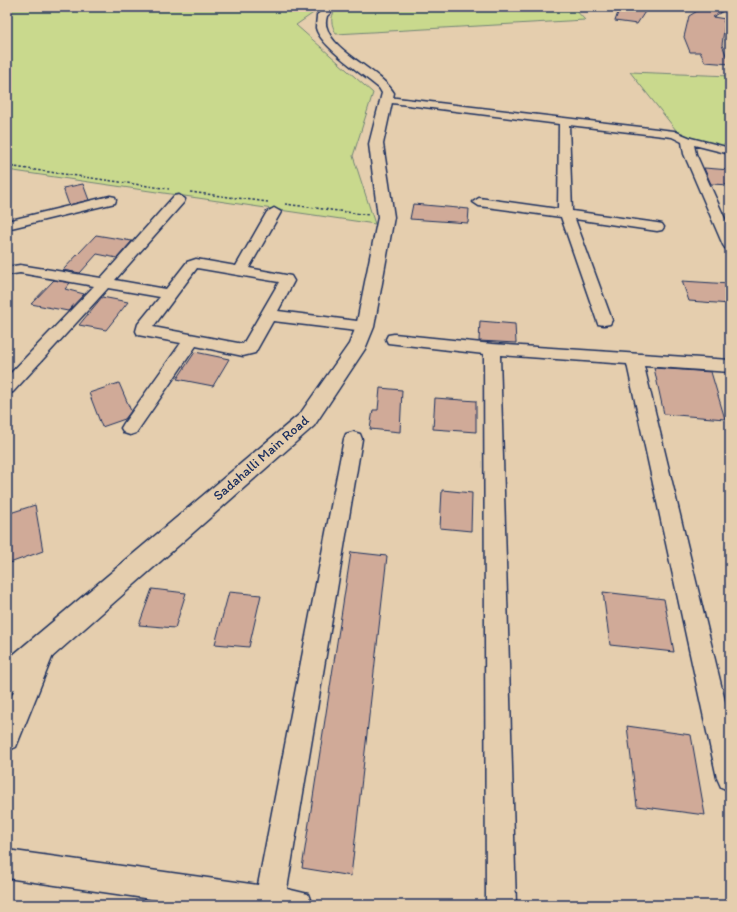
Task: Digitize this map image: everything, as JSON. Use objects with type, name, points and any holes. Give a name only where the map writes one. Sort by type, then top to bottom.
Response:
[{"type":"street","points":[[332,7],[322,15],[321,24],[323,31],[342,53],[384,86],[388,93],[388,100],[674,134],[687,140],[730,151]]},
{"type":"street","name":"Sadahalli Main Road","points":[[12,667],[44,646],[307,420],[358,345],[365,327],[386,217],[376,144],[388,100]]},
{"type":"street","points":[[564,121],[565,209],[604,320]]},
{"type":"street","points":[[687,140],[690,154],[730,245]]},
{"type":"street","points":[[7,388],[105,283],[177,195]]},
{"type":"street","points":[[477,197],[654,222]]},
{"type":"street","points":[[7,225],[110,200]]},
{"type":"street","points":[[241,270],[274,212]]},
{"type":"street","points":[[194,264],[241,270],[287,280],[250,347],[246,350],[144,331],[144,328],[170,294],[194,264]]},
{"type":"street","points":[[7,271],[20,269],[170,294]]},
{"type":"street","points":[[268,315],[365,327]]},
{"type":"street","points":[[394,339],[492,349],[730,366]]},
{"type":"street","points":[[130,428],[192,340]]},
{"type":"street","points":[[492,349],[501,905]]},
{"type":"street","points":[[634,359],[730,778]]},
{"type":"street","points":[[7,864],[278,904],[353,439]]},
{"type":"street","points":[[7,738],[44,646]]},
{"type":"path","points":[[7,166],[177,195]]},
{"type":"green space","points":[[7,7],[322,7],[296,25],[373,93],[353,156],[375,224],[7,170]]},
{"type":"green space","points":[[338,7],[573,7],[585,20],[336,34],[333,27],[332,17]]},
{"type":"green space","points":[[630,72],[730,76],[730,150],[687,139],[676,130]]},
{"type":"building","points":[[620,7],[648,7],[637,24],[615,21]]},
{"type":"building","points":[[704,7],[730,7],[713,17],[725,19],[723,22],[725,22],[722,45],[730,64],[705,62],[700,52],[690,52],[684,37],[689,16]]},
{"type":"building","points":[[704,168],[730,170],[730,185],[711,184]]},
{"type":"building","points":[[83,184],[89,200],[69,205],[63,188]]},
{"type":"building","points":[[413,204],[469,209],[468,223],[410,219]]},
{"type":"building","points":[[96,235],[132,241],[117,258],[97,254],[80,273],[63,270]]},
{"type":"building","points":[[54,280],[70,283],[65,289],[84,294],[68,311],[31,304]]},
{"type":"building","points":[[682,281],[730,284],[730,304],[689,301]]},
{"type":"building","points":[[102,297],[128,302],[106,330],[79,325]]},
{"type":"building","points":[[480,321],[515,324],[516,343],[479,341]]},
{"type":"building","points":[[195,352],[229,359],[213,386],[177,379]]},
{"type":"building","points":[[654,368],[711,372],[725,419],[664,414]]},
{"type":"building","points":[[119,383],[131,411],[125,419],[102,427],[89,393]]},
{"type":"building","points":[[380,388],[402,390],[400,432],[370,429],[373,410],[378,410]]},
{"type":"building","points":[[435,398],[476,401],[476,432],[433,429]]},
{"type":"building","points":[[442,490],[472,493],[471,531],[440,528]]},
{"type":"building","points":[[35,505],[43,551],[7,564],[7,514]]},
{"type":"building","points":[[351,552],[387,556],[351,876],[302,868]]},
{"type":"building","points":[[152,589],[186,593],[175,628],[139,625]]},
{"type":"building","points":[[229,592],[261,595],[249,647],[215,644]]},
{"type":"building","points":[[603,592],[664,599],[674,652],[610,645]]},
{"type":"building","points":[[627,726],[691,735],[705,815],[637,806]]}]
